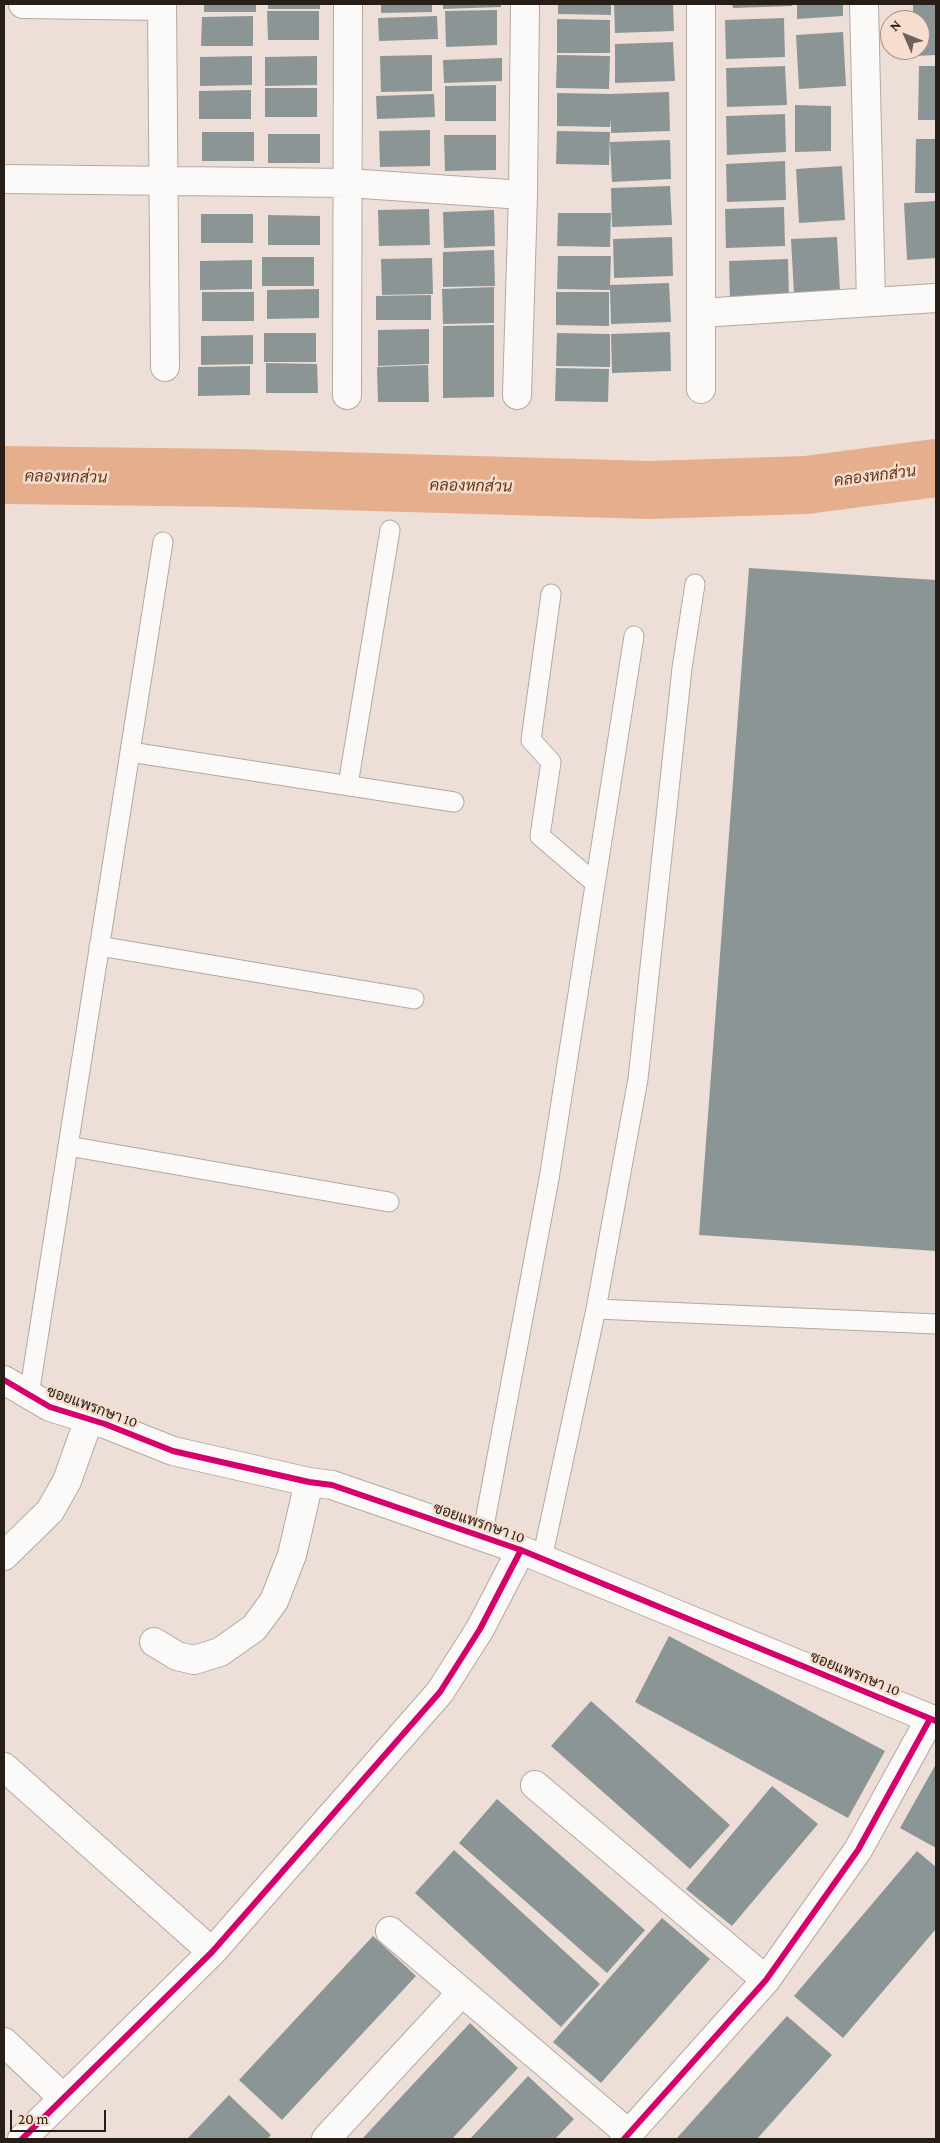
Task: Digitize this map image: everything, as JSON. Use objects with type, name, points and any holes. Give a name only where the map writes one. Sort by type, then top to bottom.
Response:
[{"type":"street","points":[[23,4],[162,5],[165,367]]},
{"type":"street","points":[[348,4],[348,395]]},
{"type":"street","points":[[517,395],[523,195],[524,4]]},
{"type":"street","points":[[701,4],[701,389]]},
{"type":"street","points":[[864,4],[871,302]]},
{"type":"street","points":[[4,179],[348,182],[523,195]]},
{"type":"street","points":[[701,313],[936,298]]},
{"type":"street","name":"ซอยแพรกษา 10","points":[[4,1380],[50,1407],[89,1419],[173,1451],[309,1482],[332,1485],[531,1554],[933,1720]]},
{"type":"street","points":[[4,1556],[50,1511],[67,1481],[89,1419]]},
{"type":"street","points":[[154,1642],[177,1656],[194,1660],[220,1652],[254,1628],[274,1601],[292,1555],[309,1482]]},
{"type":"street","points":[[22,2139],[212,1952],[440,1692],[531,1554]]},
{"type":"street","points":[[390,1931],[626,2137],[766,1980],[858,1850],[933,1720]]},
{"type":"street","points":[[4,1767],[212,1952]]},
{"type":"street","points":[[535,1785],[766,1980]]},
{"type":"street","points":[[326,2139],[462,1992]]},
{"type":"street","points":[[4,2042],[63,2098]]},
{"type":"lane","points":[[348,785],[390,530]]},
{"type":"lane","points":[[29,1395],[163,542]]},
{"type":"lane","points":[[531,1554],[596,1310],[638,1079],[682,668],[695,584]]},
{"type":"lane","points":[[551,594],[531,740],[552,762],[540,836],[595,883]]},
{"type":"lane","points":[[482,1537],[549,1179],[634,636]]},
{"type":"lane","points":[[130,752],[454,802]]},
{"type":"lane","points":[[99,946],[414,999]]},
{"type":"lane","points":[[68,1146],[389,1202]]},
{"type":"lane","points":[[596,1310],[936,1324]]},
{"type":"building","points":[[204,4],[256,4],[256,12],[204,12]]},
{"type":"building","points":[[268,4],[320,4],[320,9],[268,9]]},
{"type":"building","points":[[381,4],[432,4],[432,12],[381,13]]},
{"type":"building","points":[[443,4],[501,4],[501,7],[443,9]]},
{"type":"building","points":[[558,4],[611,4],[611,15],[558,14]]},
{"type":"building","points":[[614,4],[673,4],[674,31],[615,33]]},
{"type":"building","points":[[732,4],[792,4],[792,6],[733,8]]},
{"type":"building","points":[[797,4],[843,4],[843,16],[797,19]]},
{"type":"building","points":[[913,4],[936,4],[936,55],[930,55],[930,10],[913,10]]},
{"type":"building","points":[[497,10],[497,45],[446,47],[445,11]]},
{"type":"building","points":[[267,11],[319,11],[319,40],[268,40]]},
{"type":"building","points":[[253,16],[253,46],[201,46],[202,17]]},
{"type":"building","points":[[437,16],[438,39],[379,41],[378,18]]},
{"type":"building","points":[[784,18],[785,57],[726,59],[725,20]]},
{"type":"building","points":[[557,19],[610,20],[610,53],[557,53]]},
{"type":"building","points":[[843,32],[846,86],[799,89],[796,35]]},
{"type":"building","points":[[673,42],[675,81],[615,83],[615,44]]},
{"type":"building","points":[[432,55],[432,91],[381,92],[380,56]]},
{"type":"building","points":[[557,55],[610,56],[609,89],[556,88]]},
{"type":"building","points":[[252,56],[252,85],[200,86],[200,57]]},
{"type":"building","points":[[317,56],[317,85],[265,86],[265,57]]},
{"type":"building","points":[[502,58],[502,81],[444,83],[443,60]]},
{"type":"building","points":[[785,66],[787,105],[727,107],[726,68]]},
{"type":"building","points":[[919,66],[936,66],[936,120],[918,120]]},
{"type":"building","points":[[496,85],[496,121],[445,121],[445,86]]},
{"type":"building","points":[[265,88],[317,88],[317,117],[265,117]]},
{"type":"building","points":[[251,90],[251,119],[199,119],[199,91]]},
{"type":"building","points":[[669,92],[670,131],[611,133],[611,120],[610,127],[557,126],[557,93]]},
{"type":"building","points":[[434,94],[435,117],[377,119],[376,96]]},
{"type":"building","points":[[795,105],[831,106],[831,151],[795,152]]},
{"type":"building","points":[[785,114],[786,152],[727,155],[726,116]]},
{"type":"building","points":[[430,130],[430,166],[380,167],[379,131]]},
{"type":"building","points":[[557,131],[610,132],[609,165],[556,164]]},
{"type":"building","points":[[202,132],[254,132],[254,161],[202,161]]},
{"type":"building","points":[[268,134],[320,134],[320,163],[268,163]]},
{"type":"building","points":[[444,135],[496,135],[496,170],[445,171]]},
{"type":"building","points":[[916,139],[936,139],[936,193],[915,193]]},
{"type":"building","points":[[670,140],[671,179],[612,182],[610,142]]},
{"type":"building","points":[[785,161],[786,200],[727,202],[726,164]]},
{"type":"building","points":[[842,166],[845,220],[799,223],[796,169]]},
{"type":"building","points":[[670,186],[672,225],[612,227],[611,188]]},
{"type":"building","points":[[936,201],[936,258],[907,260],[904,203]]},
{"type":"building","points":[[784,207],[785,246],[726,248],[725,209]]},
{"type":"building","points":[[429,209],[430,245],[379,246],[378,210]]},
{"type":"building","points":[[494,210],[495,246],[444,248],[443,212]]},
{"type":"building","points":[[558,213],[611,213],[610,247],[557,246]]},
{"type":"building","points":[[201,214],[253,214],[253,243],[201,243]]},
{"type":"building","points":[[268,215],[320,216],[320,245],[268,245]]},
{"type":"building","points":[[672,237],[673,276],[614,278],[613,239]]},
{"type":"building","points":[[837,237],[840,291],[794,294],[791,239]]},
{"type":"building","points":[[494,250],[495,286],[443,287],[443,252]]},
{"type":"building","points":[[558,256],[611,256],[610,285],[669,283],[671,322],[611,324],[610,290],[557,289]]},
{"type":"building","points":[[262,257],[314,257],[314,286],[262,286]]},
{"type":"building","points":[[432,258],[433,294],[382,295],[381,259]]},
{"type":"building","points":[[788,259],[789,298],[730,300],[729,261]]},
{"type":"building","points":[[252,260],[252,289],[200,290],[200,261]]},
{"type":"building","points":[[494,287],[494,323],[443,324],[442,289]]},
{"type":"building","points":[[319,289],[319,318],[267,319],[267,290]]},
{"type":"building","points":[[202,292],[254,292],[254,321],[202,321]]},
{"type":"building","points":[[556,292],[609,292],[609,326],[556,325]]},
{"type":"building","points":[[431,295],[431,320],[376,320],[376,296]]},
{"type":"building","points":[[494,325],[494,397],[443,398],[443,326]]},
{"type":"building","points":[[429,329],[429,364],[378,366],[378,330]]},
{"type":"building","points":[[670,332],[671,371],[612,373],[611,334]]},
{"type":"building","points":[[264,333],[316,333],[316,362],[264,362]]},
{"type":"building","points":[[557,333],[610,334],[610,367],[556,366]]},
{"type":"building","points":[[253,335],[253,364],[201,365],[201,336]]},
{"type":"building","points":[[266,363],[317,364],[318,393],[266,393]]},
{"type":"building","points":[[428,365],[429,402],[378,402],[377,367]]},
{"type":"building","points":[[250,366],[250,395],[198,396],[198,367]]},
{"type":"building","points":[[556,368],[609,369],[608,402],[555,401]]},
{"type":"building","points":[[749,568],[936,580],[936,1251],[699,1235]]},
{"type":"building","points":[[669,1636],[885,1751],[848,1818],[635,1702]]},
{"type":"building","points":[[591,1701],[730,1825],[690,1869],[551,1746]]},
{"type":"building","points":[[936,1764],[936,1848],[900,1828]]},
{"type":"building","points":[[772,1786],[818,1824],[732,1926],[686,1889]]},
{"type":"building","points":[[497,1799],[645,1930],[607,1973],[459,1843]]},
{"type":"building","points":[[454,1850],[600,1984],[561,2027],[415,1893]]},
{"type":"building","points":[[917,1851],[936,1867],[936,1929],[843,2038],[794,1996]]},
{"type":"building","points":[[662,1918],[710,1959],[601,2083],[553,2042]]},
{"type":"building","points":[[373,1936],[416,1976],[282,2120],[239,2080]]},
{"type":"building","points":[[787,2016],[832,2055],[757,2139],[676,2139]]},
{"type":"building","points":[[470,2023],[518,2068],[452,2139],[362,2139]]},
{"type":"building","points":[[528,2076],[574,2119],[555,2139],[470,2139]]},
{"type":"building","points":[[229,2095],[271,2135],[267,2139],[187,2139]]},
{"type":"waterway","name":"คลองหกส่วน","points":[[4,475],[235,478],[649,490],[806,485],[936,468]]},
{"type":"cycle path","points":[[4,1380],[50,1407],[105,1424],[173,1451],[309,1482],[332,1485],[521,1550],[936,1721]]},
{"type":"cycle path","points":[[22,2139],[212,1952],[440,1692],[480,1629],[521,1550]]},
{"type":"cycle path","points":[[624,2139],[766,1980],[858,1850],[930,1719]]}]
